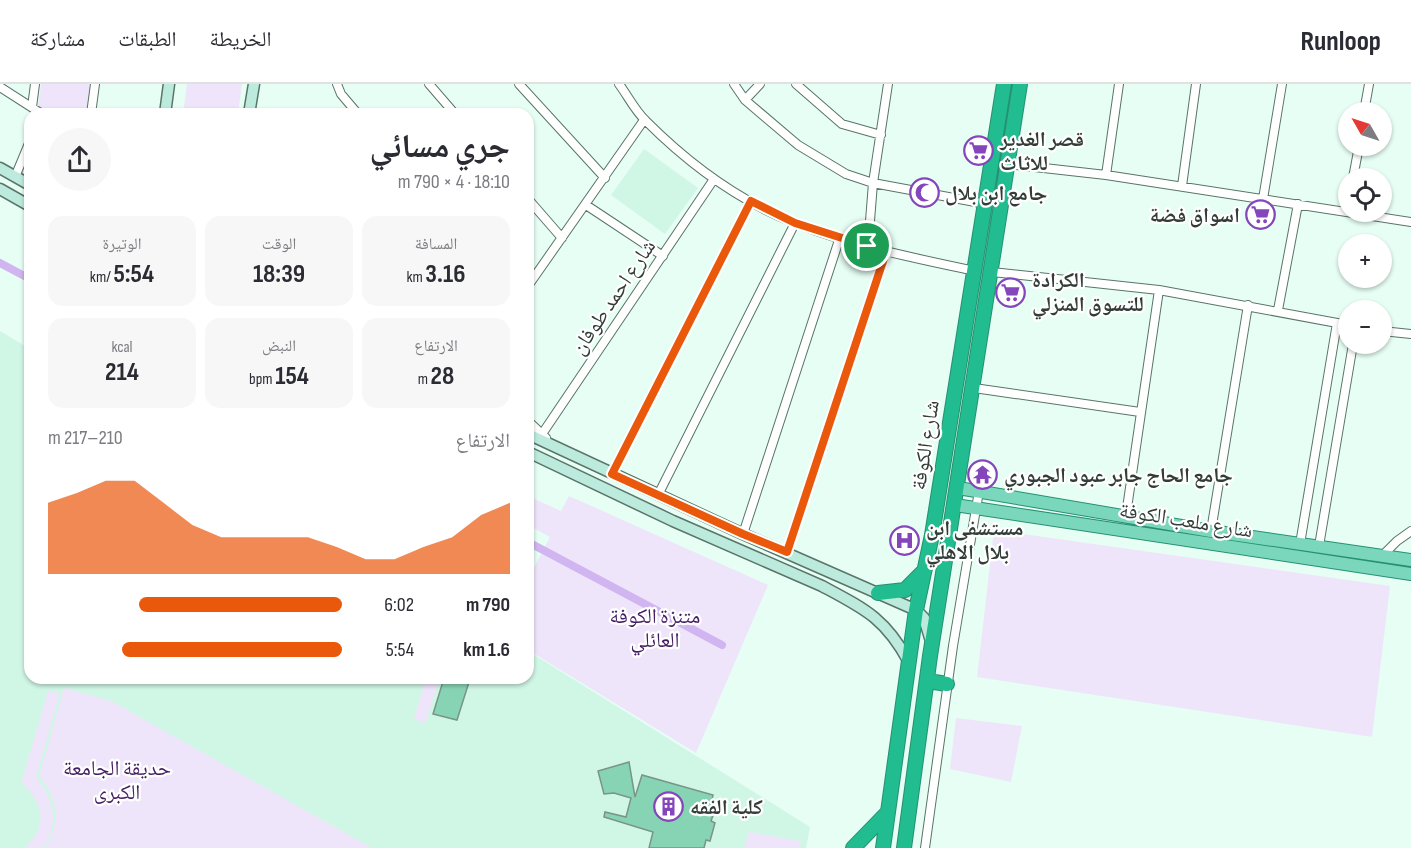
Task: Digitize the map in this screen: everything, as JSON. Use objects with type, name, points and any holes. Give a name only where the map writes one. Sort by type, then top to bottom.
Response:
[{"type":"highway","name":"شارع الكوفة","points":[[883,848],[916,610],[932,535],[1004,84]]},
{"type":"highway","name":"شارع الكوفة","points":[[904,848],[930,656],[974,388],[1020,84]]},
{"type":"highway","points":[[932,535],[943,538],[951,533]]},
{"type":"highway","points":[[878,593],[905,590],[923,571]]},
{"type":"highway","points":[[928,681],[947,684]]},
{"type":"highway","points":[[853,848],[888,812]]},
{"type":"main road","points":[[166,108],[169,84]]},
{"type":"main road","points":[[250,108],[254,84]]},
{"type":"main road","points":[[0,168],[24,182]]},
{"type":"main road","points":[[0,189],[24,203]]},
{"type":"main road","points":[[534,437],[743,534],[916,610],[924,618],[928,627],[930,656]]},
{"type":"main road","points":[[534,455],[845,598],[881,621],[900,646],[909,663]]},
{"type":"main road","name":"شارع ملعب الكوفة","points":[[957,489],[1126,515],[1211,531],[1411,560]]},
{"type":"main road","name":"شارع ملعب الكوفة","points":[[955,505],[975,506],[1411,574]]},
{"type":"main road","points":[[1230,547],[1235,541],[1232,534]]},
{"type":"main road","points":[[1257,551],[1254,544],[1259,538]]},
{"type":"main road","points":[[845,598],[856,594],[857,589],[854,582]]},
{"type":"street","points":[[0,87],[32,107],[35,84]]},
{"type":"street","points":[[92,108],[95,84]]},
{"type":"street","points":[[337,84],[353,108]]},
{"type":"street","points":[[429,84],[449,108]]},
{"type":"street","points":[[519,84],[605,178]]},
{"type":"street","points":[[619,84],[644,120],[714,179],[751,201],[795,223],[886,252],[975,271]]},
{"type":"street","points":[[734,84],[745,100],[798,145],[846,174],[873,183],[986,204]]},
{"type":"street","points":[[745,100],[760,84]]},
{"type":"street","points":[[796,84],[842,124],[880,135]]},
{"type":"street","points":[[1106,175],[1119,84]]},
{"type":"street","points":[[1182,186],[1196,84]]},
{"type":"street","points":[[1263,199],[1282,84]]},
{"type":"street","points":[[1366,102],[1369,84]]},
{"type":"street","points":[[867,246],[886,85]]},
{"type":"street","points":[[534,278],[644,120]]},
{"type":"street","points":[[15,177],[24,155]]},
{"type":"street","points":[[1008,164],[1106,175],[1338,209]]},
{"type":"street","name":"شارع احمد طوفان","points":[[542,434],[714,179]]},
{"type":"street","points":[[612,474],[751,201]]},
{"type":"street","points":[[1278,310],[1298,204]]},
{"type":"street","points":[[586,205],[663,256]]},
{"type":"street","points":[[534,206],[562,238]]},
{"type":"street","points":[[1392,218],[1411,222]]},
{"type":"street","points":[[658,495],[795,223]]},
{"type":"street","points":[[743,534],[840,237]]},
{"type":"street","points":[[787,552],[886,252]]},
{"type":"street","points":[[992,272],[1159,290],[1278,310],[1337,323],[1300,544]]},
{"type":"street","points":[[1126,515],[1159,290]]},
{"type":"street","points":[[1211,531],[1248,305]]},
{"type":"street","points":[[1392,332],[1411,334]]},
{"type":"street","points":[[1319,546],[1351,354]]},
{"type":"street","points":[[974,388],[1140,412]]},
{"type":"street","points":[[534,427],[553,446]]},
{"type":"street","points":[[925,848],[947,684],[979,491]]},
{"type":"street","points":[[1383,555],[1411,531]]},
{"type":"shaded area","points":[[644,149],[698,188],[665,234],[611,195]]},
{"type":"shaded area","points":[[0,331],[24,345],[24,684],[534,684],[534,655],[810,827],[806,848],[0,848]]},
{"type":"green space","points":[[41,84],[92,84],[88,108],[42,108],[38,106]]},
{"type":"green space","points":[[187,84],[242,84],[239,108],[184,108]]},
{"type":"green space","name":"متنزة الكوفة العائلي","points":[[569,496],[768,585],[696,753],[534,654],[534,568],[550,537],[534,528],[534,499],[561,511]]},
{"type":"green space","points":[[994,530],[1390,586],[1372,737],[977,677]]},
{"type":"green space","points":[[424,684],[437,684],[426,722],[414,719]]},
{"type":"green space","name":"حديقة الجامعة الكبرى","points":[[64,688],[111,701],[372,848],[45,848],[53,830],[55,811],[50,792],[39,776]]},
{"type":"green space","points":[[48,691],[60,693],[36,777],[51,803],[52,830],[43,848],[25,848],[37,831],[40,815],[35,799],[22,783]]},
{"type":"green space","points":[[956,718],[1022,726],[1011,782],[950,769]]},
{"type":"green space","points":[[749,832],[801,841],[800,848],[744,848]]},
{"type":"building","points":[[442,684],[468,684],[457,720],[433,714]]},
{"type":"building","name":"كلية الفقه","points":[[629,762],[635,797],[642,775],[713,795],[710,808],[714,813],[711,821],[715,823],[710,841],[706,840],[704,848],[649,848],[653,832],[604,817],[605,812],[626,817],[631,798],[614,793],[604,794],[598,771]]},
{"type":"waterway","points":[[0,263],[24,276]]},
{"type":"waterway","points":[[534,545],[722,645]]},
{"type":"place","name":"قصر الغدير للاثاث","points":[[979,151]]},
{"type":"place","name":"جامع ابن بلال","points":[[924,193]]},
{"type":"place","name":"اسواق فضة","points":[[1261,215]]},
{"type":"place","name":"الكرادة للتسوق المنزلي","points":[[1011,292]]},
{"type":"place","name":"جامع الحاج جابر عبود الجبوري","points":[[983,475]]},
{"type":"place","name":"مستشفى ابن بلال الاهلي","points":[[905,540]]},
{"type":"place","name":"كلية الفقه","points":[[669,807]]},
{"type":"route","points":[[751,201],[795,223],[867,246],[886,252],[787,552],[612,474],[751,201]]}]
